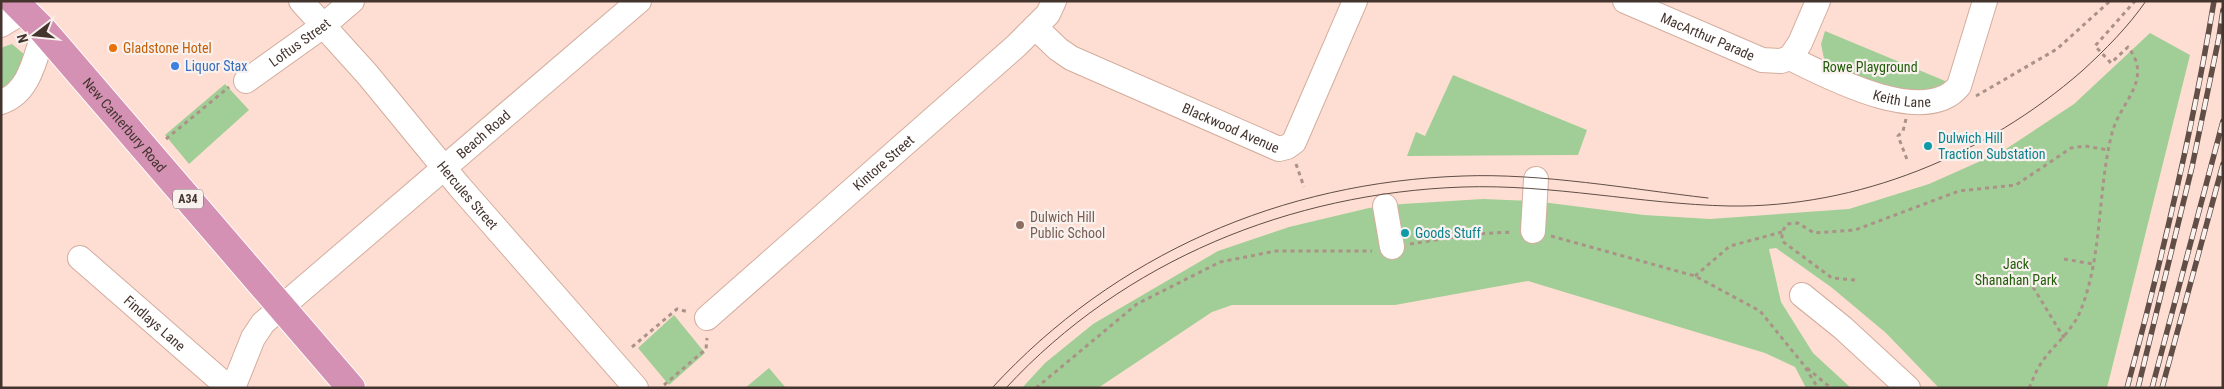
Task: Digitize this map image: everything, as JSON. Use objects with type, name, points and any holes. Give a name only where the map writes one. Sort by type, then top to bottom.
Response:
[{"type":"highway","name":"New Canterbury Road","points":[[13,12],[44,32],[351,388]]},
{"type":"street","name":"Hercules Street","points":[[301,1],[367,74],[444,168],[631,386]]},
{"type":"street","name":"Loftus Street","points":[[246,81],[324,26],[352,1]]},
{"type":"street","name":"Beach Road","points":[[231,388],[257,331],[282,307],[640,1]]},
{"type":"street","name":"Kintore Street","points":[[707,318],[1035,27],[1048,14],[1054,1]]},
{"type":"street","name":"Blackwood Avenue","points":[[1035,27],[1058,49],[1071,58],[1278,149],[1287,148],[1294,142],[1355,1]]},
{"type":"street","name":"MacArthur Parade","points":[[1625,1],[1762,60],[1781,61],[1790,58]]},
{"type":"street","points":[[1790,58],[1800,43],[1818,1]]},
{"type":"street","points":[[1954,92],[1960,86],[1985,1]]},
{"type":"street","points":[[1,102],[8,100],[23,87],[28,79],[44,32]]},
{"type":"street","name":"Keith Lane","points":[[1790,58],[1877,97],[1908,102],[1922,102],[1954,92]]},
{"type":"street","points":[[1533,231],[1536,179]]},
{"type":"street","points":[[1386,206],[1392,247]]},
{"type":"street","name":"Findlays Lane","points":[[80,258],[231,388]]},
{"type":"street","points":[[1802,295],[1843,328],[1908,388]]},
{"type":"path","points":[[1954,92],[1965,103],[2015,74],[2057,49],[2110,1]]},
{"type":"path","points":[[2029,388],[2037,369],[2064,338],[2080,313],[2093,264],[2108,150],[2115,121],[2135,88],[2138,70],[2135,56],[2128,47],[2111,63],[2095,46],[2135,1]]},
{"type":"path","points":[[166,139],[231,85],[246,81]]},
{"type":"path","points":[[1906,120],[1903,131],[1898,136],[1908,162]]},
{"type":"path","points":[[1856,280],[1832,278],[1782,241],[1782,232],[1787,224],[1798,223],[1814,233],[1855,230],[1959,191],[2016,185],[2071,148],[2085,146],[2108,150]]},
{"type":"path","points":[[1782,232],[1730,246],[1695,276],[1760,312],[1803,364],[1818,388]]},
{"type":"path","points":[[1036,388],[1137,304],[1220,262],[1276,251],[1369,251],[1392,247]]},
{"type":"path","points":[[2064,259],[2093,264]]},
{"type":"path","points":[[2033,287],[2064,338]]},
{"type":"path","points":[[632,347],[677,309],[707,318],[706,349],[664,385]]},
{"type":"path","points":[[1803,364],[1831,388]]},
{"type":"green space","name":"Rowe Playground","points":[[1825,31],[1950,83],[1925,91],[1901,93],[1825,64],[1821,44]]},
{"type":"green space","name":"Jack Shanahan Park","points":[[2150,33],[2190,55],[2107,388],[1939,388],[1886,333],[1831,287],[1776,248],[1769,249],[1781,302],[1813,353],[1851,388],[1806,388],[1795,367],[1765,353],[1528,281],[1395,305],[1232,305],[1212,312],[1098,388],[1022,388],[1045,363],[1093,324],[1218,251],[1289,227],[1369,208],[1483,199],[1534,201],[1644,215],[1710,219],[1849,209],[1929,184],[2003,151],[2074,104]]},
{"type":"green space","points":[[12,44],[32,61],[1,91],[1,52],[3,47]]},
{"type":"green space","points":[[1453,75],[1587,130],[1578,155],[1407,156],[1416,132],[1425,136]]},
{"type":"green space","points":[[225,84],[249,110],[189,164],[165,135]]},
{"type":"green space","points":[[674,315],[705,353],[669,385],[638,348]]},
{"type":"green space","points":[[769,368],[786,388],[745,388]]},
{"type":"tram line","points":[[1006,388],[1052,343],[1103,303],[1157,270],[1214,242],[1274,219],[1336,203],[1399,192],[1463,187],[1496,187],[1530,188],[1662,202],[1729,206],[1777,204],[1825,198],[1872,186],[1918,171],[1962,151],[2004,128],[2045,101],[2099,55],[2124,29],[2146,1]]},
{"type":"tram line","points":[[992,388],[1040,341],[1092,299],[1147,264],[1206,234],[1267,210],[1330,193],[1396,181],[1463,176],[1493,176],[1585,182],[1708,198]]},
{"type":"railway","points":[[2127,388],[2175,196],[2196,99],[2214,1]]},
{"type":"railway","points":[[2138,388],[2192,167],[2223,10]]},
{"type":"railway","points":[[2152,388],[2223,121]]},
{"type":"railway","points":[[2162,388],[2223,164]]},
{"type":"place","name":"Gladstone Hotel","points":[[113,48]]},
{"type":"place","name":"Liquor Stax","points":[[175,66]]},
{"type":"place","name":"Dulwich Hill Traction Substation","points":[[1928,146]]},
{"type":"place","name":"Dulwich Hill Public School","points":[[1020,225]]},
{"type":"place","name":"Goods Stuff","points":[[1405,233]]}]
